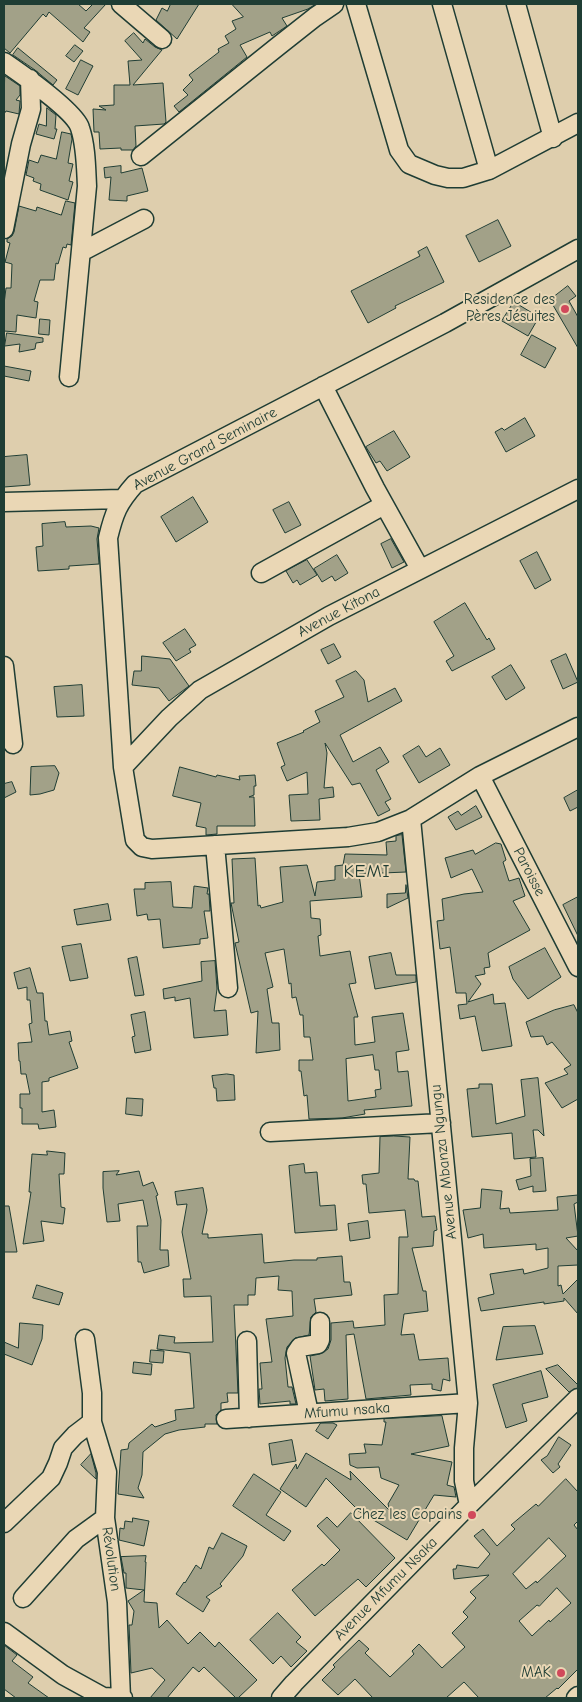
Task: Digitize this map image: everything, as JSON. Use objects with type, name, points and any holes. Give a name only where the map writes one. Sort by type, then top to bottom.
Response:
[{"type":"street","points":[[121,4],[162,39]]},
{"type":"street","points":[[142,156],[277,47],[334,4]]},
{"type":"street","points":[[356,4],[399,150],[409,164],[435,175],[448,178],[463,178],[489,170],[553,138],[578,123]]},
{"type":"street","points":[[442,4],[489,170]]},
{"type":"street","points":[[516,4],[553,138]]},
{"type":"street","points":[[4,62],[30,80],[75,118],[80,127],[87,186],[69,377]]},
{"type":"street","points":[[4,229],[21,144],[31,109],[30,80]]},
{"type":"street","points":[[81,252],[144,219]]},
{"type":"street","name":"Avenue Grand Seminaire","points":[[215,845],[152,849],[142,847],[135,840],[123,767],[108,538],[113,517],[121,498],[135,484],[444,323],[578,250]]},
{"type":"street","points":[[323,386],[384,505],[420,569]]},
{"type":"street","name":"Avenue Kitona","points":[[123,767],[169,718],[200,690],[321,621],[420,569],[576,495]]},
{"type":"street","points":[[4,502],[121,498]]},
{"type":"street","points":[[262,573],[384,505]]},
{"type":"street","points":[[4,666],[13,744]]},
{"type":"street","points":[[228,988],[215,845],[348,837],[378,832],[411,819],[480,776],[578,727]]},
{"type":"street","name":"Paroisse","points":[[480,776],[578,967]]},
{"type":"street","name":"Avenue Mbanza Ngungu","points":[[411,819],[468,1403],[464,1448],[464,1482],[469,1505]]},
{"type":"street","points":[[270,1132],[441,1123]]},
{"type":"street","points":[[309,1413],[296,1352],[300,1347],[318,1344],[320,1340],[320,1322]]},
{"type":"street","name":"Révolution","points":[[84,1339],[92,1393],[92,1422],[107,1472],[105,1518],[116,1602],[121,1698]]},
{"type":"street","points":[[247,1341],[248,1418]]},
{"type":"street","name":"Avenue Mfumu Nsaka","points":[[281,1698],[294,1682],[469,1505],[578,1398]]},
{"type":"street","name":"Mfumu nsaka","points":[[226,1419],[468,1403]]},
{"type":"street","points":[[4,1523],[51,1478],[63,1448],[75,1435],[92,1422]]},
{"type":"street","points":[[23,1598],[76,1539],[105,1518]]},
{"type":"street","points":[[4,1632],[71,1679],[103,1697],[121,1698]]},
{"type":"building","points":[[4,4],[78,4],[86,11],[93,4],[106,4],[84,28],[90,32],[83,42],[49,12],[46,17],[43,14],[10,53],[4,48]]},
{"type":"building","points":[[171,4],[199,4],[177,39],[156,20],[162,8],[167,11]]},
{"type":"building","points":[[232,4],[316,4],[308,9],[282,18],[287,26],[272,36],[270,32],[240,45],[247,57],[179,112],[174,106],[188,95],[183,90],[193,80],[189,75],[219,52],[218,49],[229,43],[225,36],[236,29],[232,21],[243,17]]},
{"type":"building","points":[[134,33],[143,43],[145,39],[162,50],[133,85],[163,83],[166,122],[164,124],[135,126],[136,146],[133,150],[121,150],[121,148],[100,149],[99,132],[94,132],[93,109],[106,110],[99,106],[114,105],[114,85],[130,85],[128,61],[142,60],[125,41]]},
{"type":"building","points":[[75,45],[83,51],[74,62],[66,56]]},
{"type":"building","points":[[18,48],[57,80],[53,85],[13,55]]},
{"type":"building","points":[[81,60],[93,66],[78,95],[66,89]]},
{"type":"building","points":[[5,76],[20,86],[20,95],[16,100],[20,101],[19,114],[6,111],[4,114]]},
{"type":"building","points":[[47,108],[56,115],[55,129],[57,129],[54,139],[36,134],[39,124],[46,126]]},
{"type":"building","points":[[62,132],[71,134],[72,139],[68,163],[73,164],[69,181],[73,182],[68,200],[40,190],[41,184],[33,181],[34,178],[26,175],[29,160],[38,163],[41,155],[56,159]]},
{"type":"building","points":[[121,166],[121,173],[142,168],[148,191],[127,196],[127,201],[109,200],[111,177],[105,178],[104,168]]},
{"type":"building","points":[[66,201],[75,203],[71,245],[67,244],[66,248],[63,247],[58,264],[56,263],[54,280],[40,280],[34,301],[38,302],[36,318],[17,315],[16,332],[4,331],[4,304],[6,288],[11,288],[12,264],[5,262],[10,243],[7,242],[7,239],[14,232],[19,206],[36,211],[37,207],[61,215]]},
{"type":"building","points":[[498,220],[511,246],[479,262],[466,236]]},
{"type":"building","points":[[427,247],[444,282],[395,306],[396,308],[368,323],[351,291],[420,256],[418,252]]},
{"type":"building","name":"Residence des Pères Jésuites","points":[[568,286],[576,296],[569,301],[578,317],[578,348],[550,300]]},
{"type":"building","name":"Residence des Pères Jésuites","points":[[514,302],[539,317],[528,336],[502,321]]},
{"type":"building","points":[[40,319],[50,320],[49,335],[39,334]]},
{"type":"building","points":[[7,333],[43,338],[43,342],[36,343],[35,349],[19,352],[20,344],[5,346]]},
{"type":"building","name":"Residence des Pères Jésuites","points":[[532,335],[556,348],[545,368],[521,355]]},
{"type":"building","points":[[4,366],[31,371],[29,381],[4,376]]},
{"type":"building","points":[[525,418],[535,436],[506,452],[495,432],[502,428],[504,430]]},
{"type":"building","points":[[394,431],[410,457],[387,471],[380,461],[376,463],[366,447]]},
{"type":"building","points":[[27,455],[30,485],[4,487],[4,457]]},
{"type":"building","points":[[193,497],[208,522],[176,542],[161,517]]},
{"type":"building","points":[[289,502],[301,525],[285,533],[273,510]]},
{"type":"building","points":[[65,522],[66,527],[91,526],[99,528],[97,539],[99,564],[69,566],[69,569],[38,571],[36,547],[43,546],[42,524]]},
{"type":"building","points":[[391,539],[404,562],[392,568],[381,544]]},
{"type":"building","points":[[537,552],[551,580],[535,589],[520,561]]},
{"type":"building","points":[[337,555],[348,573],[335,581],[332,576],[322,582],[314,569]]},
{"type":"building","points":[[307,560],[317,575],[300,585],[297,580],[293,583],[286,571]]},
{"type":"building","points":[[465,603],[487,640],[489,638],[495,649],[452,671],[446,661],[454,656],[434,622]]},
{"type":"building","points":[[185,629],[196,645],[189,649],[191,652],[176,661],[163,643]]},
{"type":"building","points":[[334,644],[341,657],[328,664],[321,650]]},
{"type":"building","points":[[566,654],[578,682],[563,689],[551,661]]},
{"type":"building","points":[[142,656],[170,659],[189,686],[169,701],[159,688],[132,685],[134,671],[141,671]]},
{"type":"building","points":[[511,665],[525,688],[506,700],[492,677]]},
{"type":"building","points":[[356,671],[364,680],[368,702],[395,688],[402,701],[340,735],[353,762],[380,747],[389,762],[376,770],[391,799],[385,802],[390,810],[378,816],[360,783],[352,785],[325,743],[327,753],[324,788],[333,787],[334,797],[319,799],[320,820],[291,821],[289,795],[308,794],[307,772],[287,781],[281,767],[285,765],[277,743],[304,732],[320,722],[315,711],[344,697],[336,681]]},
{"type":"building","points":[[82,685],[84,716],[57,717],[54,687]]},
{"type":"building","points":[[419,746],[426,757],[440,748],[450,765],[419,783],[403,756]]},
{"type":"building","points":[[55,766],[59,773],[54,790],[30,795],[31,767]]},
{"type":"building","points":[[180,767],[216,777],[217,775],[240,780],[239,776],[255,775],[256,786],[254,786],[254,795],[249,797],[254,797],[255,826],[217,826],[217,834],[206,835],[206,828],[196,826],[201,803],[173,796]]},
{"type":"building","points":[[12,782],[16,792],[4,798],[4,784]]},
{"type":"building","points":[[578,790],[578,807],[570,811],[564,798]]},
{"type":"building","points":[[476,806],[482,817],[456,830],[448,817],[458,811],[461,815]]},
{"type":"building","points":[[402,835],[406,872],[359,874],[362,897],[310,901],[311,918],[320,919],[321,935],[318,936],[320,956],[350,951],[356,983],[349,984],[358,1017],[354,1017],[355,1045],[375,1042],[372,1017],[403,1013],[409,1050],[396,1052],[398,1072],[408,1071],[412,1106],[364,1110],[365,1114],[342,1118],[309,1119],[307,1095],[304,1096],[301,1071],[299,1071],[299,1060],[313,1060],[310,1037],[304,1037],[303,1015],[300,1015],[296,997],[292,998],[284,949],[265,953],[273,987],[267,989],[272,1023],[279,1023],[280,1050],[256,1053],[258,1011],[251,1013],[235,943],[239,942],[231,903],[234,903],[232,859],[255,858],[258,906],[260,905],[261,908],[283,902],[280,867],[307,865],[315,896],[317,882],[335,880],[335,866],[343,865],[345,854],[387,855],[386,842],[396,841],[396,836]],"holes":[[[373,1055],[375,1070],[379,1070],[381,1089],[375,1090],[376,1097],[348,1101],[346,1059]]]},
{"type":"building","points":[[496,843],[501,844],[506,860],[503,862],[509,881],[519,878],[525,896],[513,901],[530,930],[488,953],[490,967],[484,968],[485,974],[475,976],[481,984],[468,1002],[493,994],[494,1004],[505,1003],[512,1046],[482,1051],[475,1016],[460,1019],[458,1005],[467,1004],[466,993],[456,993],[450,947],[440,949],[437,921],[444,920],[442,899],[483,892],[472,869],[451,878],[445,858],[473,850],[475,854]]},
{"type":"building","points":[[171,882],[173,907],[192,908],[194,886],[208,888],[207,894],[209,894],[210,911],[204,911],[208,938],[200,939],[200,944],[163,948],[160,919],[148,920],[147,914],[137,916],[134,889],[145,889],[145,883]]},
{"type":"building","points":[[406,885],[408,898],[387,908],[387,894],[405,893]]},
{"type":"building","points":[[578,897],[578,936],[563,905]]},
{"type":"building","points":[[108,904],[111,920],[77,925],[74,910]]},
{"type":"building","points":[[81,944],[88,978],[70,981],[62,947]]},
{"type":"building","points":[[545,948],[561,977],[528,999],[513,979],[509,967]]},
{"type":"building","points":[[391,953],[396,975],[416,975],[416,982],[375,989],[369,957]]},
{"type":"building","points":[[137,957],[144,995],[135,996],[128,959]]},
{"type":"building","points":[[215,961],[217,989],[214,1011],[226,1010],[228,1035],[194,1038],[190,998],[175,1001],[175,997],[164,999],[163,989],[202,981],[201,962]]},
{"type":"building","points":[[30,968],[37,993],[43,993],[45,1021],[47,1021],[49,1035],[70,1031],[72,1041],[69,1042],[78,1068],[49,1078],[49,1081],[42,1082],[42,1112],[54,1110],[56,1127],[39,1129],[38,1124],[22,1124],[22,1108],[20,1108],[20,1094],[30,1094],[26,1074],[21,1074],[18,1043],[32,1042],[29,1024],[32,1023],[30,1000],[27,1000],[27,987],[18,989],[14,973]]},
{"type":"building","points":[[574,1005],[578,1013],[578,1099],[562,1108],[545,1083],[568,1074],[564,1069],[571,1065],[552,1042],[547,1045],[543,1036],[531,1037],[526,1022],[554,1010]]},
{"type":"building","points":[[145,1012],[151,1050],[135,1053],[132,1037],[135,1036],[131,1015]]},
{"type":"building","points":[[234,1075],[235,1100],[217,1101],[216,1088],[214,1088],[212,1076]]},
{"type":"building","points":[[538,1078],[544,1136],[538,1130],[533,1130],[536,1157],[514,1159],[512,1133],[472,1137],[467,1089],[479,1088],[479,1084],[492,1084],[496,1124],[525,1116],[521,1080]]},
{"type":"building","points":[[127,1098],[143,1099],[142,1116],[126,1114]]},
{"type":"building","points":[[380,1137],[410,1137],[408,1179],[418,1181],[422,1217],[435,1216],[437,1230],[434,1231],[433,1246],[412,1248],[423,1291],[426,1291],[428,1311],[404,1314],[401,1335],[414,1334],[419,1360],[448,1358],[450,1381],[443,1379],[441,1391],[432,1389],[432,1384],[410,1385],[411,1395],[366,1399],[354,1334],[346,1335],[348,1399],[325,1401],[324,1389],[315,1390],[310,1356],[320,1354],[328,1349],[331,1340],[331,1323],[353,1321],[354,1328],[385,1325],[384,1295],[398,1294],[399,1237],[408,1237],[405,1210],[369,1213],[366,1184],[363,1184],[362,1175],[379,1173]]},
{"type":"building","points":[[47,1151],[65,1153],[64,1174],[59,1174],[61,1207],[65,1208],[63,1224],[41,1221],[44,1241],[23,1244],[31,1192],[29,1192],[32,1154],[47,1155]]},
{"type":"building","points":[[543,1158],[546,1191],[533,1192],[533,1186],[519,1190],[516,1180],[531,1176],[530,1159]]},
{"type":"building","points":[[304,1164],[305,1173],[317,1172],[320,1206],[335,1205],[337,1230],[295,1233],[289,1166]]},
{"type":"building","points":[[119,1171],[116,1175],[139,1171],[143,1186],[153,1182],[158,1195],[156,1196],[161,1220],[160,1250],[168,1250],[169,1266],[144,1273],[141,1262],[138,1262],[137,1226],[148,1226],[143,1200],[118,1204],[120,1221],[107,1222],[103,1172]]},
{"type":"building","points":[[203,1188],[207,1210],[202,1234],[208,1234],[208,1238],[262,1234],[264,1263],[317,1260],[317,1258],[342,1256],[344,1282],[350,1282],[352,1295],[314,1299],[316,1312],[311,1317],[309,1335],[295,1338],[287,1347],[285,1358],[288,1387],[292,1387],[296,1404],[290,1404],[290,1401],[260,1404],[259,1389],[262,1389],[260,1363],[272,1362],[266,1319],[293,1316],[292,1291],[278,1290],[279,1276],[256,1278],[255,1295],[248,1295],[248,1305],[234,1305],[238,1393],[227,1393],[228,1402],[221,1403],[221,1410],[216,1415],[217,1424],[205,1424],[205,1427],[179,1430],[165,1434],[143,1452],[142,1475],[138,1488],[144,1498],[118,1494],[121,1450],[128,1449],[129,1443],[152,1424],[155,1427],[176,1420],[175,1410],[194,1408],[190,1353],[157,1349],[159,1335],[175,1337],[174,1343],[213,1342],[211,1296],[184,1297],[183,1279],[191,1279],[182,1232],[187,1204],[177,1205],[175,1192]]},
{"type":"building","points":[[482,1189],[502,1191],[500,1209],[509,1208],[510,1213],[558,1210],[557,1197],[578,1195],[578,1202],[574,1204],[578,1236],[566,1238],[578,1251],[578,1265],[558,1266],[558,1286],[561,1285],[563,1294],[578,1279],[578,1314],[564,1298],[564,1301],[481,1311],[478,1298],[494,1294],[490,1274],[523,1269],[524,1274],[548,1268],[548,1248],[536,1250],[536,1244],[484,1248],[483,1234],[468,1238],[463,1210],[480,1208]]},
{"type":"building","points":[[4,1206],[9,1206],[17,1252],[4,1252]]},
{"type":"building","points":[[368,1221],[370,1238],[350,1241],[348,1224]]},
{"type":"building","points":[[37,1285],[63,1293],[59,1305],[33,1298]]},
{"type":"building","points":[[20,1323],[43,1325],[42,1339],[32,1365],[4,1354],[4,1342],[18,1348]]},
{"type":"building","points":[[535,1326],[543,1354],[496,1360],[503,1327]]},
{"type":"building","points":[[151,1350],[164,1351],[163,1363],[150,1362]]},
{"type":"building","points":[[134,1362],[152,1364],[151,1375],[133,1373]]},
{"type":"building","points":[[558,1365],[578,1385],[578,1388],[569,1392],[546,1369]]},
{"type":"building","points":[[541,1371],[548,1397],[522,1404],[527,1421],[506,1428],[493,1385]]},
{"type":"building","points":[[442,1416],[449,1446],[411,1454],[452,1462],[447,1485],[454,1487],[456,1497],[434,1495],[407,1540],[355,1509],[326,1478],[306,1507],[280,1489],[296,1464],[297,1469],[306,1453],[351,1480],[350,1471],[390,1511],[388,1504],[399,1485],[381,1478],[379,1467],[357,1468],[350,1465],[349,1454],[366,1453],[364,1444],[382,1445],[386,1422],[384,1422],[384,1419]]},
{"type":"building","points":[[321,1423],[337,1425],[328,1439],[316,1431]]},
{"type":"building","points":[[559,1437],[571,1445],[558,1464],[560,1467],[553,1473],[541,1460],[547,1456]]},
{"type":"building","points":[[292,1440],[296,1461],[272,1465],[269,1444]]},
{"type":"building","points":[[91,1454],[96,1473],[96,1479],[81,1465]]},
{"type":"building","points":[[254,1474],[281,1492],[266,1515],[291,1531],[284,1541],[233,1506]]},
{"type":"building","points":[[566,1479],[578,1492],[578,1521],[574,1525],[578,1530],[578,1669],[558,1689],[545,1698],[479,1698],[464,1682],[446,1698],[373,1698],[355,1679],[338,1695],[322,1680],[335,1667],[333,1665],[359,1640],[369,1649],[365,1653],[390,1677],[414,1654],[412,1651],[419,1644],[442,1668],[465,1647],[452,1633],[468,1617],[463,1612],[476,1598],[470,1592],[489,1575],[454,1579],[453,1569],[456,1569],[457,1565],[478,1568],[490,1554],[474,1536],[483,1529],[497,1546],[515,1529],[511,1525],[536,1504],[538,1506]],"holes":[[[549,1538],[566,1556],[537,1583],[536,1581],[526,1589],[513,1574]],[[557,1588],[571,1603],[532,1636],[519,1621],[537,1605],[539,1606]]]},
{"type":"building","points":[[351,1513],[395,1558],[366,1587],[358,1579],[315,1616],[292,1590],[322,1564],[324,1566],[340,1550],[317,1526],[327,1517],[337,1527]]},
{"type":"building","points":[[133,1518],[149,1521],[144,1546],[119,1540],[120,1528],[124,1529],[125,1521],[132,1522]]},
{"type":"building","points":[[222,1533],[247,1546],[243,1556],[220,1584],[222,1586],[206,1597],[210,1600],[203,1612],[176,1594],[196,1565],[201,1569],[209,1547],[213,1549]]},
{"type":"building","points":[[146,1556],[144,1602],[157,1603],[159,1628],[167,1620],[188,1644],[200,1632],[215,1647],[219,1642],[257,1680],[238,1698],[204,1667],[199,1672],[193,1667],[167,1698],[150,1698],[165,1680],[152,1668],[131,1673],[129,1625],[132,1625],[134,1611],[128,1601],[144,1590],[126,1588],[126,1573],[124,1573],[121,1557]]},
{"type":"building","points":[[278,1613],[301,1637],[296,1642],[307,1651],[291,1667],[281,1656],[273,1664],[250,1640]]},
{"type":"building","points":[[4,1645],[17,1655],[12,1661],[33,1677],[28,1683],[49,1698],[16,1698],[4,1689]]},
{"type":"place","name":"Residence des Pères Jésuites","points":[[565,309]]},
{"type":"place","name":"Chez les Copains","points":[[472,1515]]},
{"type":"place","name":"MAK","points":[[561,1673]]},
{"type":"district","name":"KEMI","points":[[367,872]]}]
